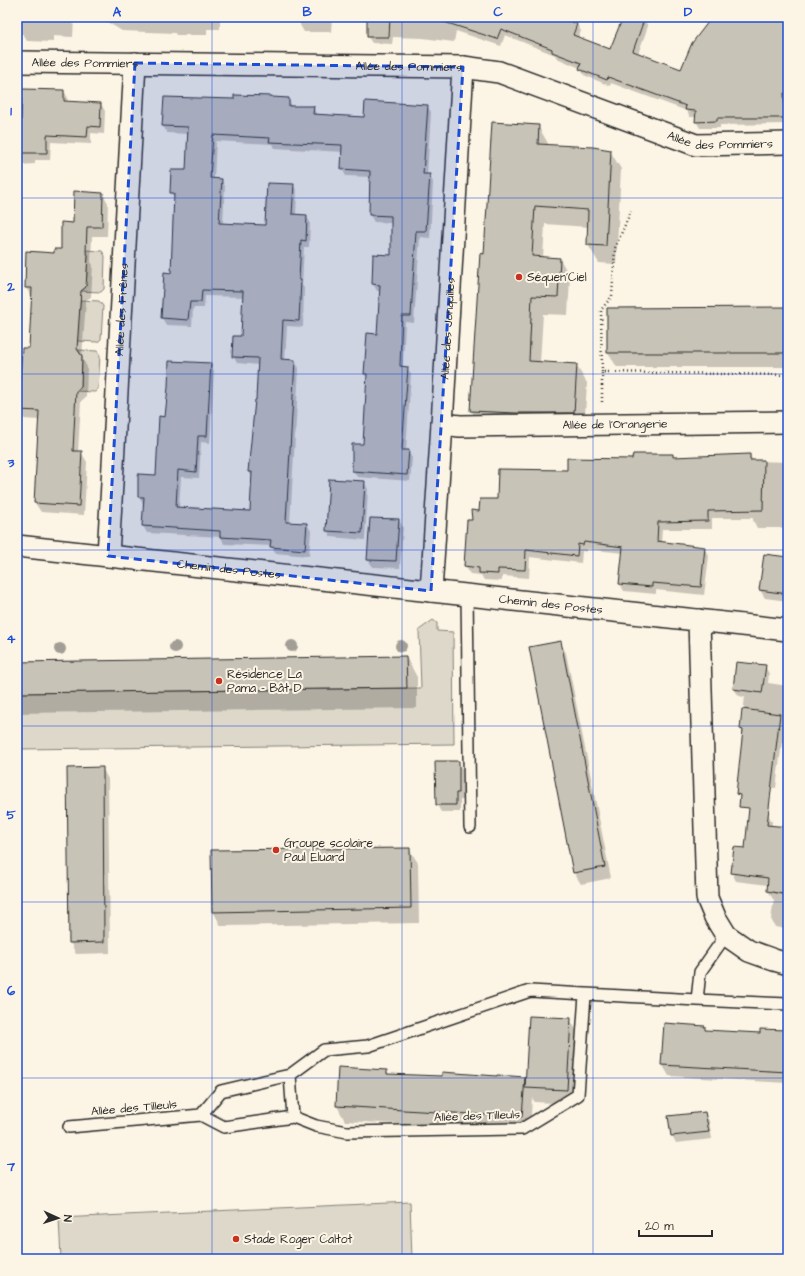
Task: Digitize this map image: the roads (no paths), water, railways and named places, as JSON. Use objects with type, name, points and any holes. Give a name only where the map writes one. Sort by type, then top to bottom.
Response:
[{"type":"street","name":"Allée des Pommiers","points":[[17,62],[463,67],[499,72],[696,146],[788,143]]},
{"type":"street","name":"Allée des Frênes","points":[[108,556],[135,63]]},
{"type":"street","name":"Allée des Jonquilles","points":[[431,591],[463,67]]},
{"type":"street","name":"Allée de l'Orangerie","points":[[442,424],[460,426],[788,422]]},
{"type":"street","name":"Chemin des Postes","points":[[17,546],[788,630]]},
{"type":"street","points":[[699,620],[707,898],[715,917],[726,935],[749,951],[788,964]]},
{"type":"lane","points":[[467,595],[470,827]]},
{"type":"lane","points":[[697,1000],[700,972],[726,935]]},
{"type":"lane","points":[[201,1115],[221,1091],[290,1076],[324,1050],[368,1046],[530,991],[788,1004]]},
{"type":"lane","name":"Allée des Tilleuls","points":[[69,1127],[201,1115],[224,1127],[293,1117],[316,1126],[347,1132],[522,1129],[578,1095],[585,994]]},
{"type":"lane","points":[[290,1076],[293,1117]]},
{"type":"place","name":"Séquen'Ciel","points":[[519,277]]},
{"type":"place","name":"Résidence La Pama - Bât D","points":[[219,681]]},
{"type":"place","name":"Groupe scolaire Paul Eluard","points":[[276,850]]},
{"type":"place","name":"Stade Roger Caltot","points":[[236,1239]]}]
